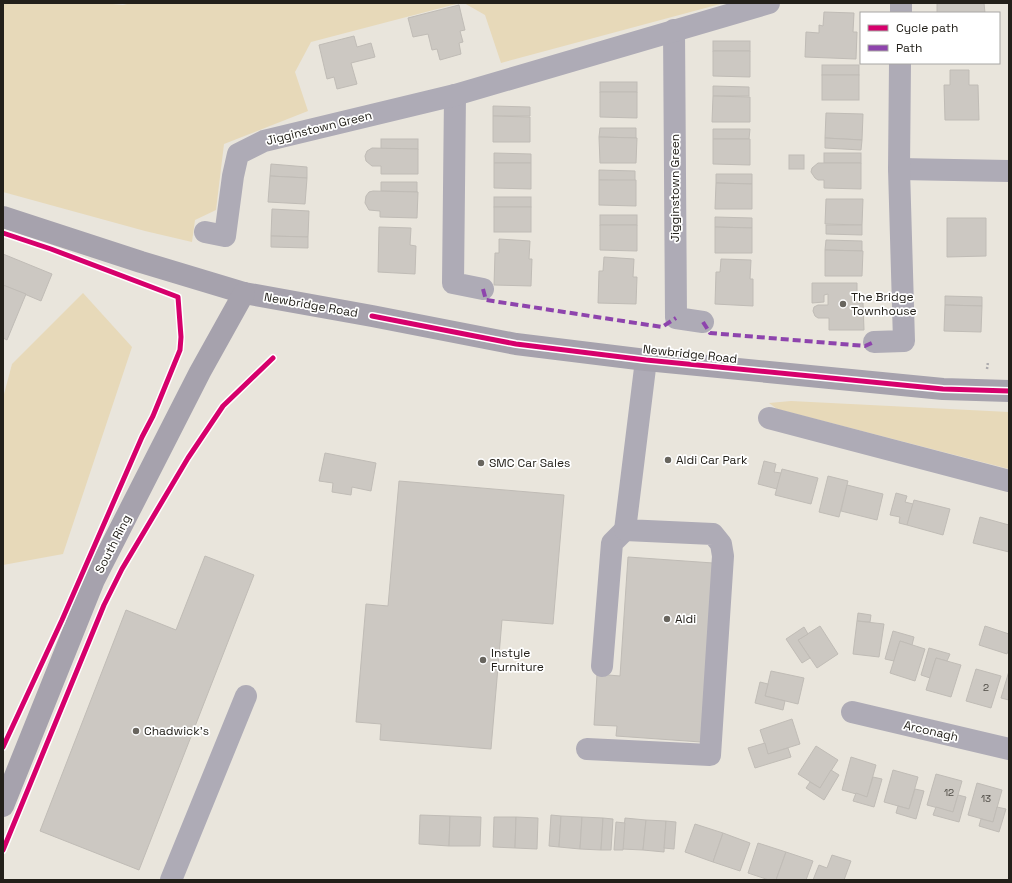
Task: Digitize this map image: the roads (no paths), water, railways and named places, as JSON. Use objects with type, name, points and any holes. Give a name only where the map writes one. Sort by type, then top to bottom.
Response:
[{"type":"main road","name":"Newbridge Road","points":[[3,217],[141,262],[244,292],[516,344],[646,360],[943,389],[1009,391]]},
{"type":"main road","name":"South Ring","points":[[3,806],[94,580],[200,372],[244,292]]},
{"type":"street","name":"Jigginstown Green","points":[[205,232],[225,236],[233,176],[238,154],[264,141],[455,95],[769,3]]},
{"type":"street","name":"Jigginstown Green","points":[[674,30],[676,318],[703,322]]},
{"type":"street","points":[[874,342],[904,341],[899,169],[900,64]]},
{"type":"street","points":[[455,95],[453,283],[483,289]]},
{"type":"street","points":[[899,169],[1009,171]]},
{"type":"street","points":[[602,666],[612,543],[625,530],[646,360]]},
{"type":"street","points":[[769,418],[1009,480]]},
{"type":"street","points":[[588,749],[710,755],[723,556],[720,544],[713,534],[625,530]]},
{"type":"street","points":[[171,880],[246,696]]},
{"type":"street","name":"Arconagh","points":[[852,712],[1009,749]]},
{"type":"place","name":"The Bridge Townhouse","points":[[843,304]]},
{"type":"place","name":"Aldi Car Park","points":[[668,460]]},
{"type":"place","name":"SMC Car Sales","points":[[481,463]]},
{"type":"place","name":"Aldi","points":[[667,619]]},
{"type":"place","name":"Instyle Furniture","points":[[483,660]]},
{"type":"place","name":"Chadwick's","points":[[136,731]]}]
